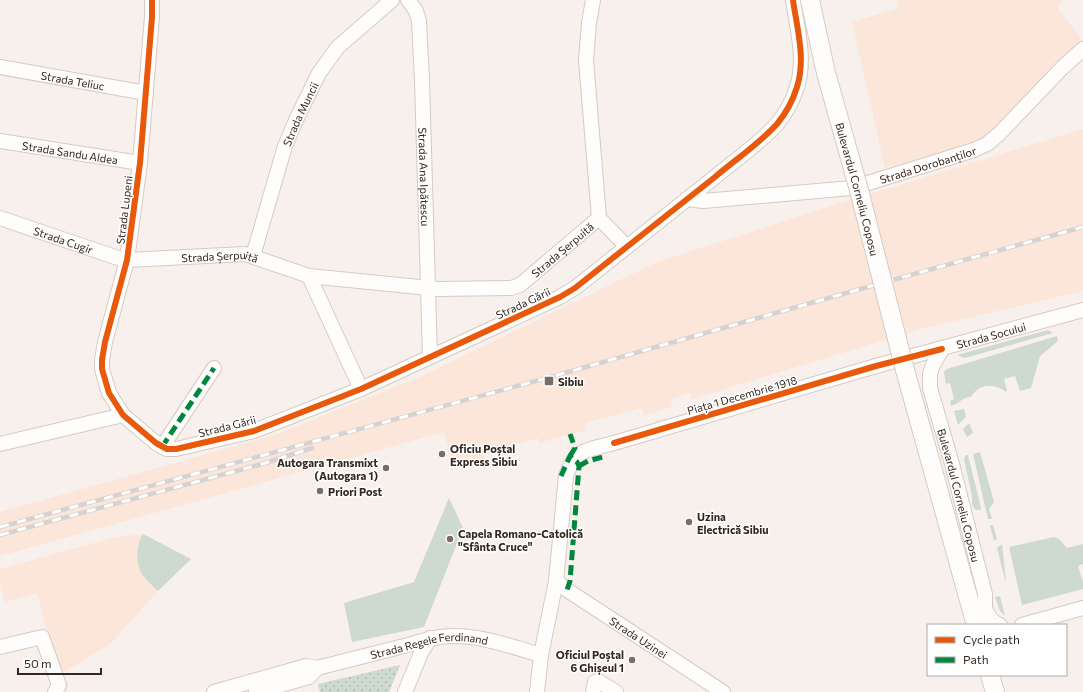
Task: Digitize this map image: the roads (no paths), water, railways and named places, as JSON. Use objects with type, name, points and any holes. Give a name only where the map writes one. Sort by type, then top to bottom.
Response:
[{"type":"main road","name":"Bulevardul Corneliu Coposu","points":[[810,0],[826,73],[905,370],[976,624]]},
{"type":"main road","points":[[990,676],[995,692]]},
{"type":"street","name":"Strada Lupeni","points":[[123,415],[109,393],[102,369],[102,360],[105,342],[127,260],[140,163],[152,17],[152,0]]},
{"type":"street","name":"Strada Muncii","points":[[253,256],[285,146],[319,73],[338,47],[392,0]]},
{"type":"street","name":"Strada Ana Ipătescu","points":[[408,0],[416,11],[419,21],[430,357]]},
{"type":"street","name":"Strada Șerpuită","points":[[127,260],[238,254],[253,256],[309,276],[438,289],[511,288],[520,285],[599,218],[586,60],[589,23],[593,0]]},
{"type":"street","name":"Strada Gării","points":[[162,447],[167,449],[176,448],[254,431],[361,389],[560,297],[575,288],[687,200],[763,137],[777,123],[787,109],[798,85],[801,68],[801,51],[793,0]]},
{"type":"street","name":"Strada Dorobanților","points":[[687,200],[703,201],[852,188],[974,150],[987,144],[999,134],[1083,48]]},
{"type":"street","name":"Strada Teliuc","points":[[0,67],[146,93]]},
{"type":"street","name":"Strada Sandu Aldea","points":[[0,141],[140,163]]},
{"type":"street","name":"Strada Cugir","points":[[0,218],[127,260]]},
{"type":"street","points":[[599,218],[627,247]]},
{"type":"street","points":[[309,276],[361,389]]},
{"type":"street","name":"Strada Socului","points":[[876,366],[1083,310]]},
{"type":"street","name":"Bulevardul Corneliu Coposu","points":[[942,349],[930,374],[930,388],[952,464],[985,594],[986,609],[982,624]]},
{"type":"street","points":[[876,366],[905,375],[933,399]]},
{"type":"street","name":"Piața 1 Decembrie 1918","points":[[537,692],[541,655],[556,581],[566,476],[573,460],[582,452],[876,366]]},
{"type":"street","points":[[0,444],[123,415],[162,447],[214,368]]},
{"type":"street","name":"Strada Uzinei","points":[[556,581],[717,690]]},
{"type":"street","points":[[1026,624],[1083,608]]},
{"type":"street","points":[[986,609],[988,616],[998,624]]},
{"type":"street","points":[[0,647],[42,636],[59,685],[55,692]]},
{"type":"street","name":"Strada Regele Ferdinand","points":[[214,692],[306,666],[317,668],[402,647],[430,638],[452,636],[473,638],[504,644],[541,655]]},
{"type":"street","points":[[405,692],[421,653],[430,638]]},
{"type":"street","name":"Strada Regele Ferdinand","points":[[256,692],[309,678],[317,668]]},
{"type":"street","points":[[593,692],[594,684],[598,681],[616,692]]},
{"type":"railway","points":[[0,527],[554,376],[1083,227]]},
{"type":"railway","points":[[0,535],[262,464],[312,448]]},
{"type":"place","name":"Sibiu","points":[[549,381]]},
{"type":"place","name":"Oficiu Poștal Express Sibiu","points":[[442,454]]},
{"type":"place","name":"Autogara Transmixt (Autogara 1)","points":[[386,468]]},
{"type":"place","name":"Priori Post","points":[[320,491]]},
{"type":"place","name":"Uzina Electrică Sibiu","points":[[689,522]]},
{"type":"place","name":"Capela Romano-Catolică \"Sfânta Cruce\"","points":[[450,539]]},
{"type":"place","name":"Oficiul Poștal 6 Ghișeul 1","points":[[632,660]]}]
